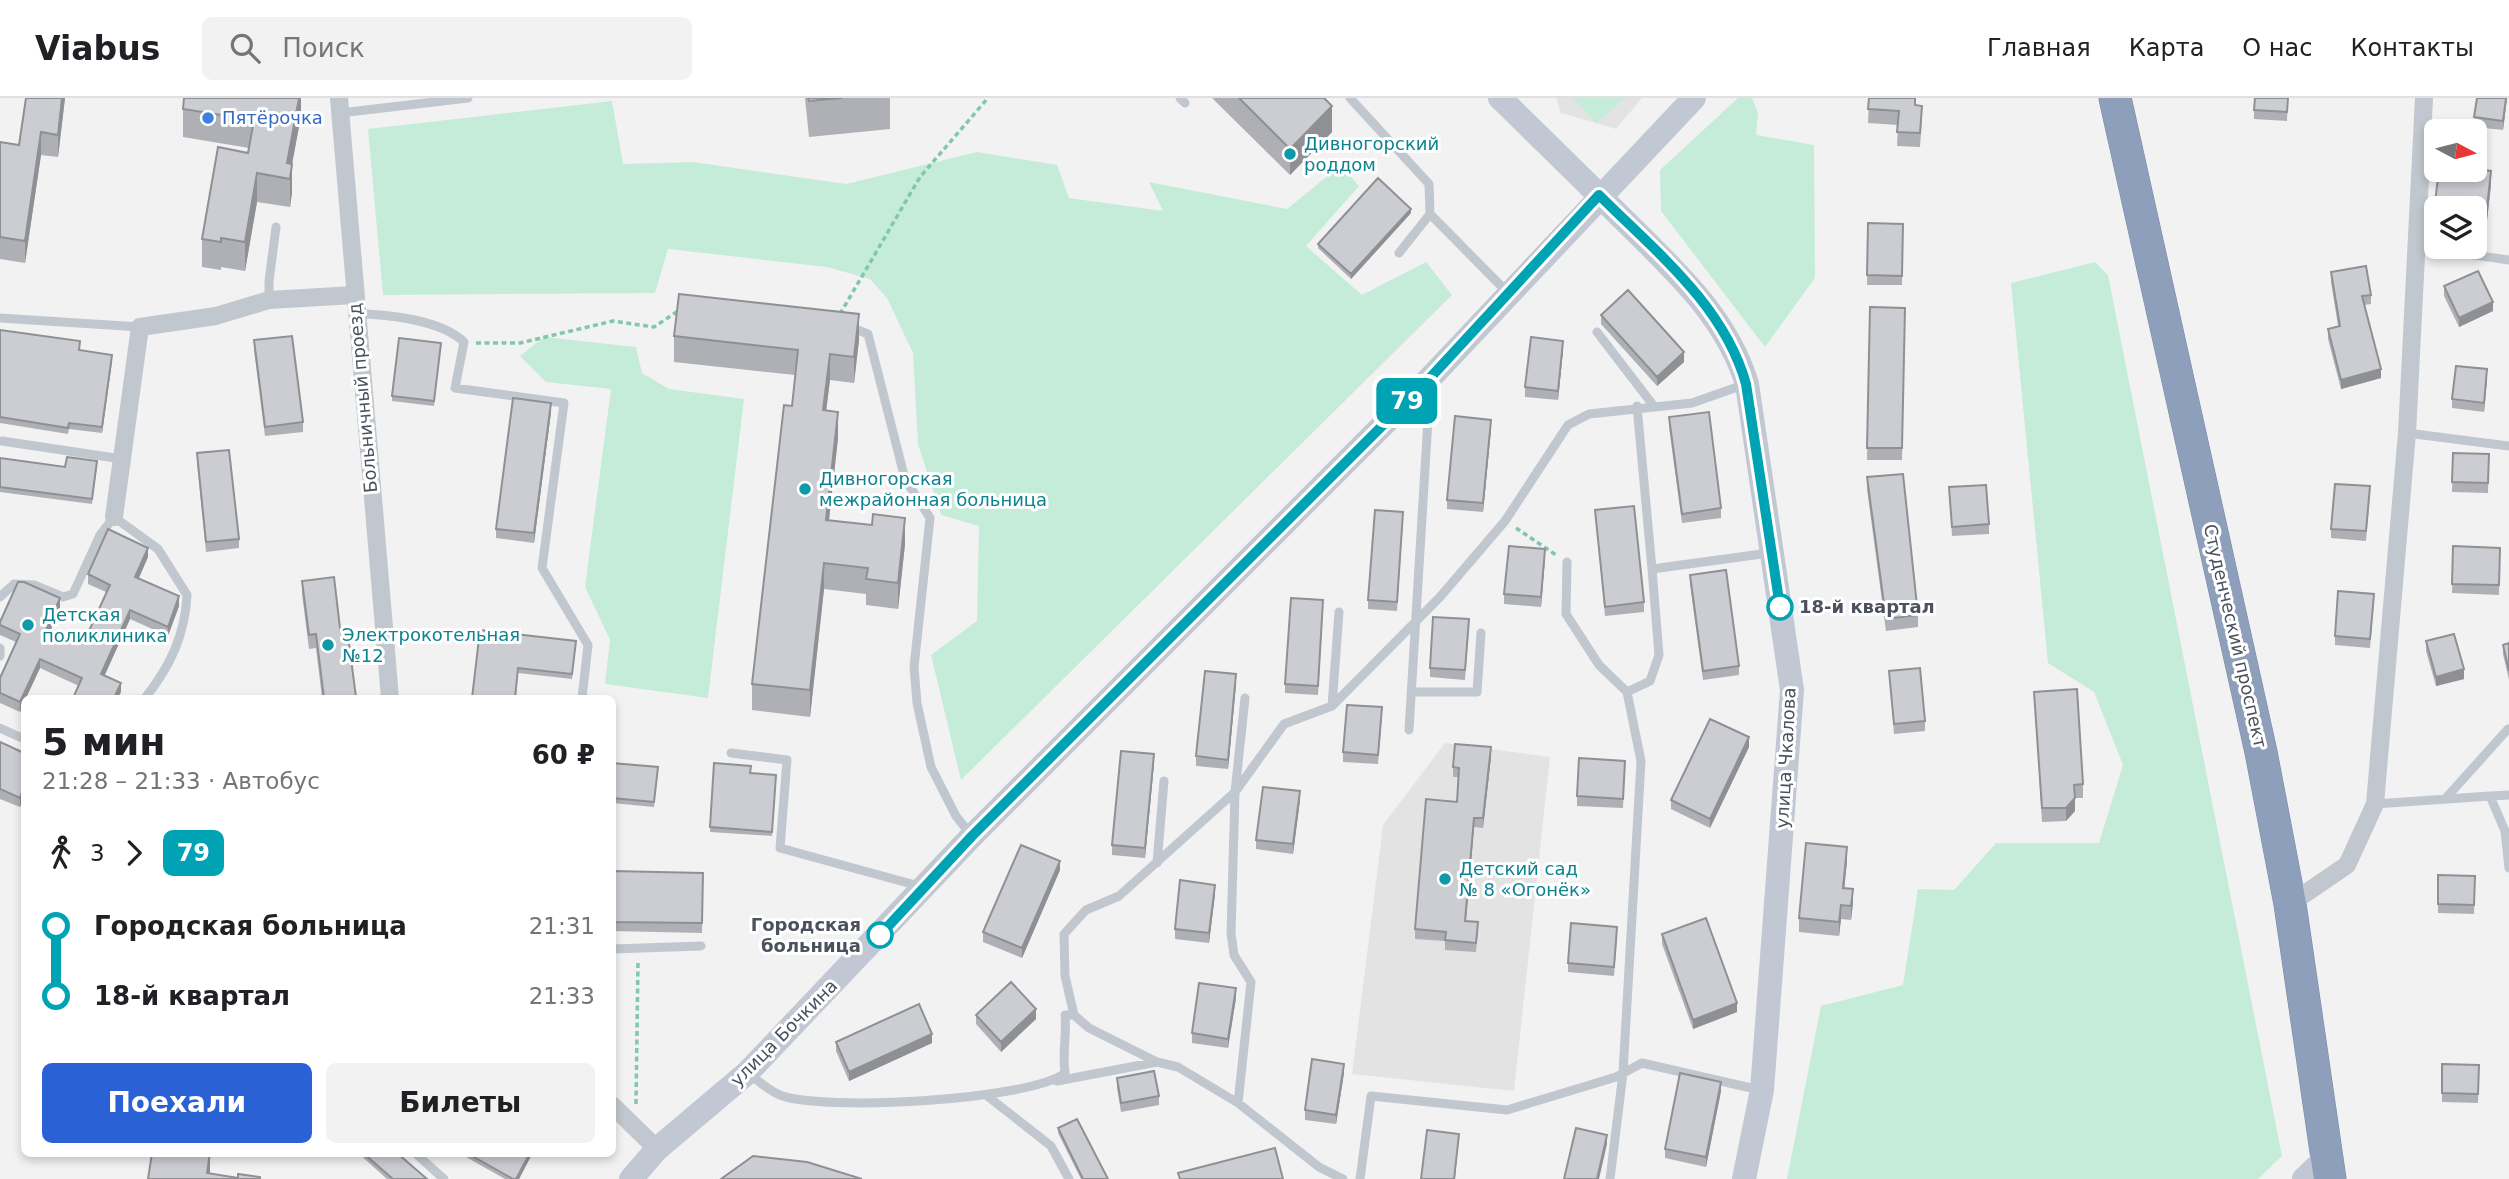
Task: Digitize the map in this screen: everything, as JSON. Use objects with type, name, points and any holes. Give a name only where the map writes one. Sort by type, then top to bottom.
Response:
[{"type":"highway","name":"Студенческий проспект","points":[[2115,98],[2261,752],[2290,904],[2329,1168]]},
{"type":"main road","name":"улица Чкалова","points":[[1500,98],[1684,279],[1720,323],[1739,357],[1746,384],[1792,690],[1762,1090],[1744,1179]]},
{"type":"main road","name":"улица Бочкина","points":[[631,1179],[657,1149],[747,1073],[972,836],[1430,378],[1599,195],[1694,98]]},
{"type":"main road","points":[[2304,1179],[2329,1168]]},
{"type":"street","points":[[2290,904],[2347,865],[2375,804],[2407,433],[2424,98]]},
{"type":"street","name":"Больничный проезд","points":[[339,105],[390,695]]},
{"type":"street","points":[[114,517],[140,327],[216,316],[269,300],[354,295]]},
{"type":"street","points":[[616,1109],[657,1149]]},
{"type":"lane","points":[[339,105],[468,98]]},
{"type":"lane","points":[[1350,98],[1429,184],[1430,214],[1399,253]]},
{"type":"lane","points":[[1430,214],[1508,293]]},
{"type":"lane","points":[[269,300],[276,227]]},
{"type":"lane","points":[[2418,247],[2509,260]]},
{"type":"lane","points":[[356,314],[376,314],[454,332],[464,342],[455,388],[564,403],[542,568],[588,645],[582,695]]},
{"type":"lane","points":[[0,318],[140,327]]},
{"type":"lane","points":[[836,322],[867,334],[905,479],[930,518],[915,667],[916,703],[931,767],[956,816],[972,836]]},
{"type":"lane","points":[[1597,332],[1653,405]]},
{"type":"lane","points":[[1409,730],[1413,622],[1430,378]]},
{"type":"lane","points":[[1343,1179],[1319,1167],[1238,1103],[1178,1067],[1157,1062],[1089,1028],[1074,1015],[1065,976],[1064,934],[1086,910],[1119,896],[1235,792],[1283,724],[1332,706],[1454,582],[1505,522],[1568,425],[1590,414],[1653,405],[1692,403],[1746,384]]},
{"type":"lane","points":[[1627,692],[1650,681],[1659,655],[1637,407]]},
{"type":"lane","points":[[2407,433],[2509,446]]},
{"type":"lane","points":[[2,441],[122,459]]},
{"type":"lane","points":[[0,597],[14,584],[34,585],[63,597],[73,594],[100,535],[114,517],[158,549],[187,595],[179,641],[165,673],[147,695]]},
{"type":"lane","points":[[1652,569],[1772,552]]},
{"type":"lane","points":[[1567,562],[1566,614],[1599,666],[1627,692],[1641,761],[1623,1073],[1609,1179]]},
{"type":"lane","points":[[1332,706],[1339,612]]},
{"type":"lane","points":[[1411,692],[1477,692],[1481,633]]},
{"type":"lane","points":[[0,648],[0,656]]},
{"type":"lane","points":[[1238,1103],[1251,982],[1234,956],[1231,933],[1235,792],[1245,698]]},
{"type":"lane","points":[[0,728],[21,738]]},
{"type":"lane","points":[[2446,798],[2508,729]]},
{"type":"lane","points":[[731,753],[787,760],[779,848],[924,887]]},
{"type":"lane","points":[[1157,863],[1164,781]]},
{"type":"lane","points":[[2375,804],[2509,795]]},
{"type":"lane","points":[[2490,796],[2505,831],[2509,868]]},
{"type":"lane","points":[[616,949],[701,946]]},
{"type":"lane","points":[[1055,1081],[1065,1073],[1062,1054],[1067,1035],[1065,1015],[1074,1015]]},
{"type":"lane","points":[[747,1073],[782,1096],[837,1103],[986,1096],[1157,1062]]},
{"type":"lane","points":[[1360,1179],[1371,1096],[1507,1110],[1623,1073],[1642,1063],[1762,1090]]},
{"type":"lane","points":[[986,1096],[1051,1146],[1069,1179]]},
{"type":"lane","points":[[419,1157],[444,1179]]},
{"type":"path","points":[[836,322],[920,177],[988,98]]},
{"type":"path","points":[[464,342],[520,344],[613,321],[654,327],[689,304]]},
{"type":"path","points":[[1505,522],[1567,562]]},
{"type":"path","points":[[636,1129],[639,948]]},
{"type":"shaded area","points":[[1556,98],[1642,98],[1616,129],[1561,113]]},
{"type":"shaded area","points":[[1445,743],[1550,757],[1514,1091],[1352,1074],[1383,825]]},
{"type":"green space","points":[[1573,98],[1625,98],[1596,123]]},
{"type":"green space","points":[[1738,98],[1752,98],[1758,113],[1756,135],[1814,145],[1815,278],[1765,347],[1661,211],[1660,170]]},
{"type":"green space","points":[[612,101],[623,164],[693,162],[846,184],[977,152],[1057,165],[1069,198],[1163,211],[1149,182],[1287,209],[1341,165],[1359,186],[1306,246],[1362,295],[1426,262],[1452,295],[961,780],[931,655],[977,621],[979,526],[941,515],[918,444],[913,353],[887,298],[870,279],[827,267],[668,249],[655,293],[383,295],[368,129]]},
{"type":"green space","points":[[2095,262],[2108,275],[2282,1156],[2258,1179],[1787,1179],[1821,1006],[1903,985],[1918,889],[1954,890],[1996,843],[2099,843],[2123,765],[2094,692],[2048,663],[2011,283]]},
{"type":"green space","points":[[544,337],[636,347],[642,373],[669,389],[744,399],[708,698],[605,684],[610,640],[585,587],[611,389],[546,382],[520,356]]},
{"type":"building","points":[[26,98],[62,98],[58,135],[41,132],[25,241],[0,237],[0,142],[19,145]]},
{"type":"building","points":[[184,98],[299,98],[287,163],[292,164],[290,179],[257,173],[245,242],[221,238],[221,242],[202,239],[218,147],[248,153],[254,120],[183,109]]},
{"type":"building","points":[[808,98],[842,98],[809,101]]},
{"type":"building","points":[[1239,98],[1324,98],[1332,106],[1290,149]]},
{"type":"building","points":[[1869,98],[1915,98],[1915,105],[1922,106],[1920,133],[1897,132],[1899,111],[1868,109]]},
{"type":"building","points":[[2255,98],[2288,98],[2287,112],[2254,110]]},
{"type":"building","points":[[2477,98],[2506,98],[2503,121],[2474,117]]},
{"type":"building","points":[[2487,171],[2491,171],[2487,207],[2487,196],[2436,196],[2438,182],[2487,182]]},
{"type":"building","points":[[1378,178],[1411,209],[1351,274],[1318,244]]},
{"type":"building","points":[[1868,223],[1903,224],[1902,276],[1867,275]]},
{"type":"building","points":[[2366,266],[2371,295],[2362,296],[2381,369],[2341,380],[2328,329],[2340,326],[2331,272]]},
{"type":"building","points":[[2478,271],[2493,302],[2459,318],[2444,286]]},
{"type":"building","points":[[1628,290],[1684,352],[1657,377],[1601,315]]},
{"type":"building","name":"Дивногорская межрайонная больница","points":[[679,294],[859,314],[854,357],[830,354],[823,410],[838,412],[826,520],[872,525],[873,514],[905,518],[898,583],[866,579],[868,568],[824,563],[810,690],[752,684],[784,405],[792,406],[798,350],[674,336]]},
{"type":"building","points":[[1870,307],[1905,308],[1902,448],[1867,448]]},
{"type":"building","points":[[0,330],[80,341],[79,350],[112,355],[102,427],[69,423],[68,428],[0,417]]},
{"type":"building","points":[[292,336],[303,422],[265,427],[254,340]]},
{"type":"building","points":[[1531,337],[1563,341],[1558,391],[1525,387]]},
{"type":"building","points":[[399,338],[441,343],[434,401],[392,396]]},
{"type":"building","points":[[2456,366],[2487,369],[2484,403],[2452,399]]},
{"type":"building","points":[[513,398],[551,403],[534,533],[496,529]]},
{"type":"building","points":[[1709,412],[1721,508],[1682,514],[1669,417]]},
{"type":"building","points":[[1455,416],[1491,420],[1483,503],[1447,500]]},
{"type":"building","points":[[229,450],[239,539],[206,542],[197,453]]},
{"type":"building","points":[[2453,453],[2489,454],[2488,483],[2452,482]]},
{"type":"building","points":[[67,457],[97,461],[92,499],[0,487],[0,458],[65,467]]},
{"type":"building","points":[[1903,474],[1918,615],[1886,619],[1867,477]]},
{"type":"building","points":[[2335,484],[2370,486],[2366,531],[2331,529]]},
{"type":"building","points":[[1986,485],[1989,524],[1952,527],[1949,487]]},
{"type":"building","points":[[1634,506],[1644,602],[1605,607],[1595,510]]},
{"type":"building","points":[[1375,510],[1403,512],[1397,602],[1368,600]]},
{"type":"building","name":"Детская поликлиника","points":[[108,529],[148,548],[135,577],[179,596],[168,627],[130,610],[101,674],[121,683],[115,695],[74,695],[82,678],[40,659],[20,702],[0,693],[0,678],[20,634],[0,625],[0,622],[18,582],[24,582],[60,598],[47,628],[83,644],[110,585],[88,574]]},
{"type":"building","points":[[1509,546],[1545,549],[1541,597],[1504,594]]},
{"type":"building","points":[[2453,546],[2500,548],[2499,585],[2452,584]]},
{"type":"building","points":[[1726,570],[1739,666],[1703,671],[1690,575]]},
{"type":"building","name":"Электрокотельная №12","points":[[334,577],[340,628],[347,628],[356,695],[324,695],[316,634],[309,635],[302,581]]},
{"type":"building","points":[[2338,591],[2374,594],[2370,639],[2335,636]]},
{"type":"building","points":[[1291,598],[1323,600],[1318,686],[1285,684]]},
{"type":"building","points":[[1433,617],[1469,619],[1465,670],[1430,668]]},
{"type":"building","points":[[480,630],[576,641],[572,674],[518,668],[515,695],[472,695]]},
{"type":"building","points":[[2454,634],[2464,669],[2436,677],[2426,641]]},
{"type":"building","points":[[2509,643],[2509,671],[2503,645]]},
{"type":"building","points":[[1920,668],[1925,721],[1894,724],[1889,671]]},
{"type":"building","points":[[1205,671],[1236,674],[1228,760],[1196,756]]},
{"type":"building","points":[[2077,689],[2083,784],[2074,785],[2075,798],[2066,808],[2042,808],[2034,692]]},
{"type":"building","points":[[1347,705],[1382,707],[1378,755],[1343,752]]},
{"type":"building","points":[[1710,719],[1749,737],[1710,819],[1671,800]]},
{"type":"building","points":[[0,742],[21,752],[20,798],[0,789]]},
{"type":"building","name":"Детский сад № 8 «Огонёк»","points":[[1455,744],[1491,747],[1483,818],[1474,818],[1465,921],[1478,922],[1476,943],[1445,940],[1446,932],[1415,929],[1426,799],[1457,802],[1459,768],[1453,767]]},
{"type":"building","points":[[1121,751],[1154,754],[1145,848],[1112,845]]},
{"type":"building","points":[[1579,758],[1625,761],[1623,799],[1577,796]]},
{"type":"building","points":[[616,763],[658,767],[654,802],[616,798]]},
{"type":"building","points":[[714,763],[751,766],[750,773],[776,775],[772,832],[710,827]]},
{"type":"building","points":[[1263,787],[1300,791],[1293,844],[1256,840]]},
{"type":"building","points":[[1806,843],[1847,847],[1843,888],[1853,889],[1851,906],[1841,905],[1839,922],[1799,918]]},
{"type":"building","points":[[1021,845],[1060,861],[1022,948],[983,932]]},
{"type":"building","points":[[616,871],[703,873],[702,923],[616,922]]},
{"type":"building","points":[[2438,875],[2475,876],[2474,905],[2438,904]]},
{"type":"building","points":[[1180,880],[1215,885],[1209,933],[1175,929]]},
{"type":"building","points":[[1706,918],[1737,1003],[1693,1020],[1662,934]]},
{"type":"building","points":[[1571,923],[1617,927],[1614,967],[1568,963]]},
{"type":"building","points":[[1011,982],[1036,1009],[1001,1042],[976,1015]]},
{"type":"building","points":[[1199,983],[1236,988],[1228,1039],[1192,1033]]},
{"type":"building","points":[[919,1004],[932,1034],[849,1072],[836,1042]]},
{"type":"building","points":[[1312,1059],[1344,1064],[1336,1115],[1305,1110]]},
{"type":"building","points":[[2442,1064],[2479,1065],[2478,1094],[2442,1093]]},
{"type":"building","points":[[1154,1071],[1159,1096],[1121,1103],[1117,1078]]},
{"type":"building","points":[[1680,1073],[1721,1082],[1706,1157],[1665,1149]]},
{"type":"building","points":[[1077,1119],[1108,1179],[1083,1179],[1058,1128]]},
{"type":"building","points":[[1576,1128],[1607,1135],[1597,1179],[1564,1179]]},
{"type":"building","points":[[1427,1130],[1459,1134],[1454,1179],[1421,1179]]},
{"type":"building","points":[[1275,1148],[1283,1179],[1180,1179],[1178,1173]]},
{"type":"building","points":[[753,1156],[807,1162],[862,1179],[721,1179]]},
{"type":"building","points":[[151,1157],[209,1157],[207,1173],[238,1178],[238,1174],[260,1177],[260,1179],[148,1179]]},
{"type":"building","points":[[368,1157],[402,1157],[427,1179],[393,1179]]},
{"type":"building","points":[[474,1157],[528,1157],[516,1179]]},
{"type":"bus line","name":"79","points":[[880,935],[972,836],[1430,378],[1599,195],[1684,279],[1720,323],[1739,357],[1746,384],[1780,607]]},
{"type":"place","name":"Пятёрочка","points":[[208,118]]},
{"type":"place","name":"Дивногорский роддом","points":[[1290,154]]},
{"type":"place","name":"Дивногорская межрайонная больница","points":[[805,489]]},
{"type":"place","name":"18-й квартал","points":[[1780,607]]},
{"type":"place","name":"Детская поликлиника","points":[[28,625]]},
{"type":"place","name":"Электрокотельная №12","points":[[328,645]]},
{"type":"place","name":"Детский сад № 8 «Огонёк»","points":[[1445,879]]},
{"type":"place","name":"Городская больница","points":[[880,935]]}]
